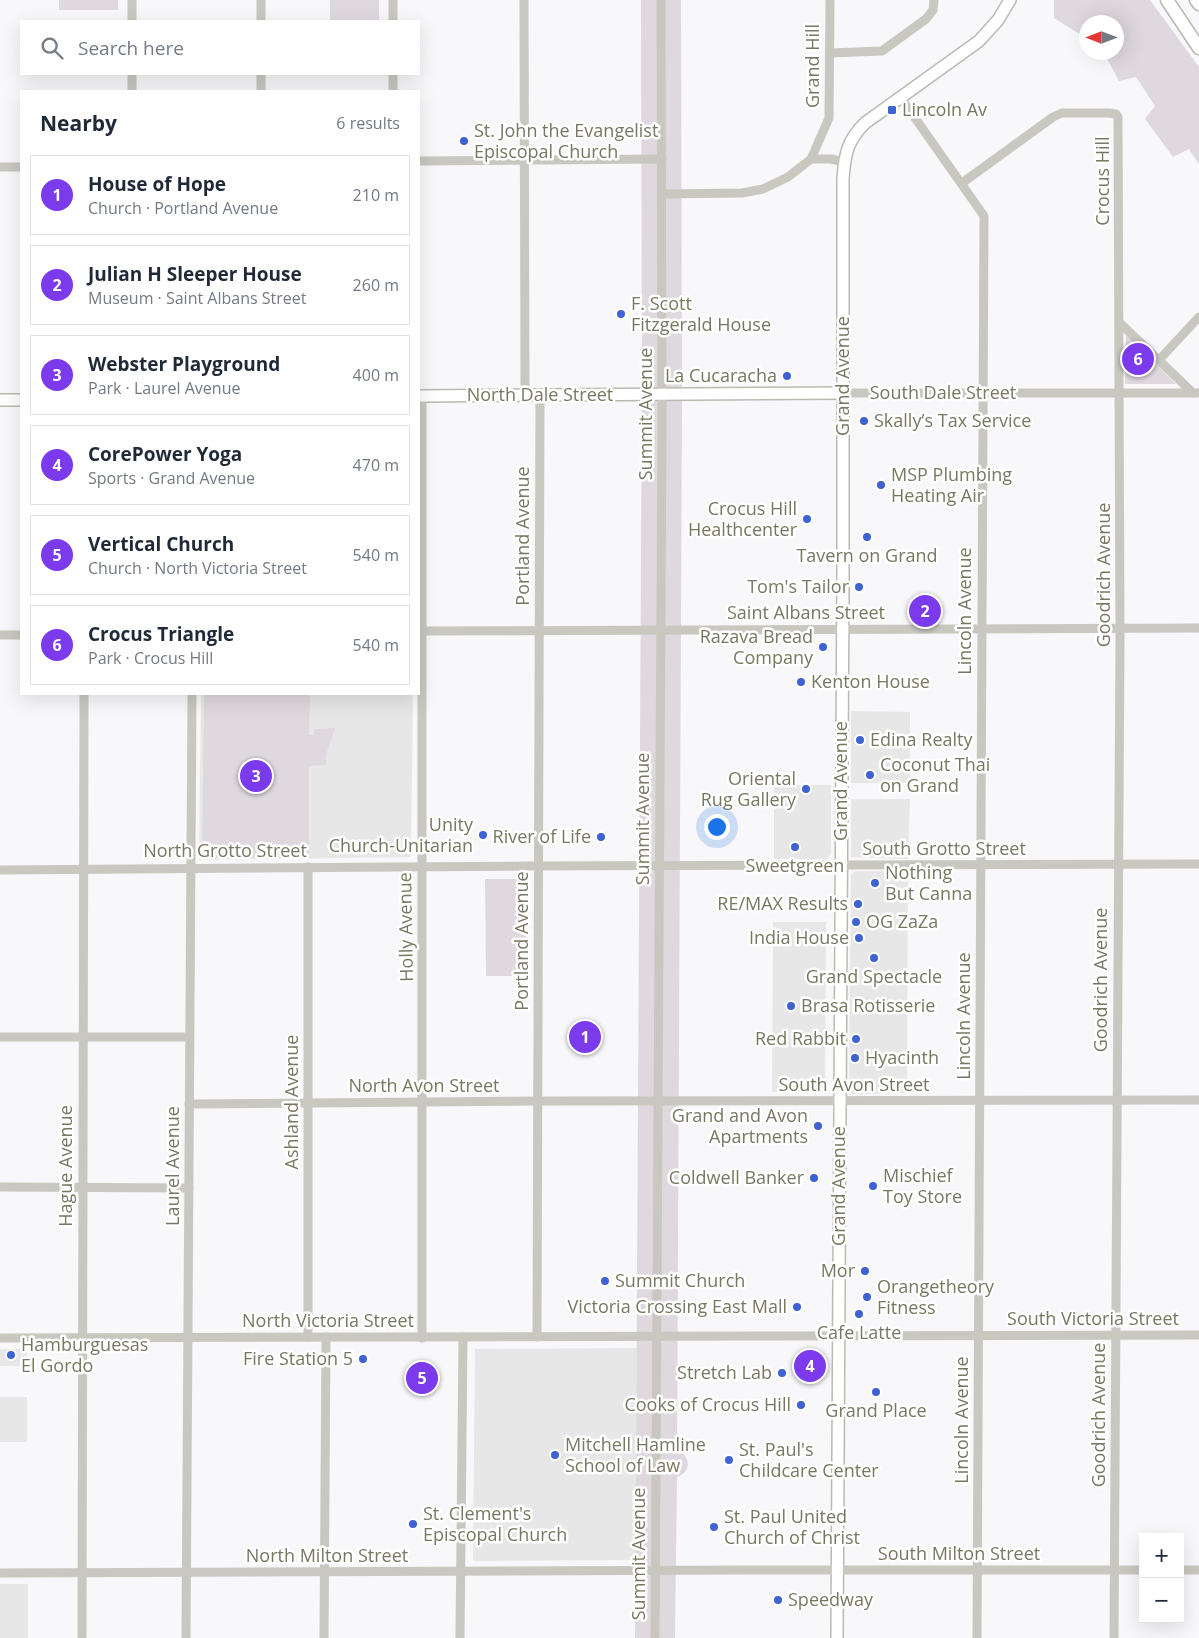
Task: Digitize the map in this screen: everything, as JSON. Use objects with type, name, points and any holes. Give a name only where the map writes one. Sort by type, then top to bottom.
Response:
[{"type":"highway","points":[[1167,0],[1199,48]]},
{"type":"highway","points":[[1172,0],[1199,36]]},
{"type":"highway","points":[[1196,0],[1199,4]]},
{"type":"main road","name":"Grand Avenue","points":[[837,1638],[844,162],[851,139],[865,123],[979,41],[998,20],[1010,0]]},
{"type":"main road","name":"South Dale Street","points":[[662,394],[844,393]]},
{"type":"main road","name":"North Dale Street","points":[[421,396],[662,394]]},
{"type":"main road","points":[[0,400],[20,400]]},
{"type":"street","points":[[132,0],[132,20]]},
{"type":"street","points":[[261,0],[261,20]]},
{"type":"street","points":[[393,20],[394,0]]},
{"type":"street","points":[[524,0],[525,395]]},
{"type":"street","points":[[661,0],[670,0]]},
{"type":"street","name":"Summit Avenue","points":[[655,1638],[662,394],[661,0]]},
{"type":"street","name":"Grand Hill","points":[[810,159],[829,118],[830,0]]},
{"type":"street","points":[[830,52],[882,51],[926,19],[932,10],[934,0]]},
{"type":"street","points":[[132,75],[132,90]]},
{"type":"street","points":[[261,75],[261,90]]},
{"type":"street","points":[[393,75],[393,90]]},
{"type":"street","name":"Lincoln Avenue","points":[[901,98],[984,216],[976,1638]]},
{"type":"street","name":"Crocus Hill","points":[[962,183],[1053,117],[1062,113],[1116,114],[1119,121],[1119,322]]},
{"type":"street","points":[[420,161],[662,159]]},
{"type":"street","points":[[662,194],[748,192],[763,189],[788,177],[810,159],[831,159],[844,162]]},
{"type":"street","points":[[0,167],[20,167]]},
{"type":"street","points":[[1159,360],[1199,317]]},
{"type":"street","points":[[1119,322],[1196,393]]},
{"type":"street","name":"Goodrich Avenue","points":[[1114,1638],[1120,629],[1119,322]]},
{"type":"street","name":"South Dale Street","points":[[844,393],[1196,393]]},
{"type":"street","name":"Portland Avenue","points":[[537,1337],[540,395]]},
{"type":"street","name":"Holly Avenue","points":[[421,396],[422,1338]]},
{"type":"street","name":"Saint Albans Street","points":[[421,631],[1199,628]]},
{"type":"street","points":[[0,635],[20,635]]},
{"type":"street","name":"Hague Avenue","points":[[82,1638],[84,695]]},
{"type":"street","name":"Laurel Avenue","points":[[186,1638],[192,695]]},
{"type":"street","name":"South Grotto Street","points":[[660,865],[1199,864]]},
{"type":"street","name":"North Grotto Street","points":[[0,870],[660,865]]},
{"type":"street","name":"Ashland Avenue","points":[[308,867],[308,1337]]},
{"type":"street","points":[[0,1037],[189,1037]]},
{"type":"street","name":"South Avon Street","points":[[659,1101],[1199,1100]]},
{"type":"street","name":"North Avon Street","points":[[189,1104],[659,1101]]},
{"type":"street","points":[[0,1187],[189,1188]]},
{"type":"street","name":"South Victoria Street","points":[[657,1336],[1199,1335]]},
{"type":"street","name":"North Victoria Street","points":[[0,1338],[657,1336]]},
{"type":"street","points":[[324,1638],[326,1337]]},
{"type":"street","points":[[460,1638],[463,1337]]},
{"type":"street","name":"South Milton Street","points":[[655,1571],[1139,1570]]},
{"type":"street","points":[[1184,1570],[1199,1570]]},
{"type":"street","name":"North Milton Street","points":[[0,1573],[655,1571]]},
{"type":"shaded area","points":[[59,0],[118,0],[118,10],[59,10]]},
{"type":"shaded area","points":[[330,0],[379,0],[379,20],[330,20]]},
{"type":"shaded area","points":[[641,0],[681,0],[682,409],[677,1449],[685,1455],[688,1463],[686,1471],[677,1477],[675,1638],[635,1638],[642,382]]},
{"type":"shaded area","points":[[1054,0],[1150,0],[1199,67],[1199,164],[1189,149],[1173,157],[1145,119],[1155,106],[1136,77],[1119,81],[1108,60],[1124,60],[1124,15],[1079,15],[1079,34],[1054,18]]},
{"type":"shaded area","points":[[1126,334],[1176,384],[1125,384]]},
{"type":"shaded area","points":[[201,695],[413,695],[410,857],[199,860]]},
{"type":"shaded area","points":[[204,695],[310,695],[309,735],[314,735],[314,729],[335,728],[326,755],[326,765],[309,766],[309,857],[202,858]]},
{"type":"shaded area","points":[[851,711],[910,712],[910,783],[851,783]]},
{"type":"shaded area","points":[[774,785],[831,785],[831,854],[827,859],[774,859]]},
{"type":"shaded area","points":[[851,799],[910,799],[908,859],[851,857]]},
{"type":"shaded area","points":[[908,871],[907,1093],[853,1094],[849,1090],[851,875],[853,872]]},
{"type":"shaded area","points":[[485,879],[526,879],[526,976],[486,976]]},
{"type":"shaded area","points":[[773,922],[826,922],[825,1092],[772,1092]]},
{"type":"shaded area","name":"Mitchell Hamline School of Law","points":[[637,1348],[636,1560],[473,1561],[475,1349]]},
{"type":"shaded area","points":[[0,1349],[27,1349],[27,1366],[0,1366]]},
{"type":"shaded area","points":[[0,1397],[27,1397],[27,1442],[0,1442]]},
{"type":"shaded area","points":[[0,1584],[28,1584],[28,1638],[0,1638]]},
{"type":"place","name":"Lincoln Av","points":[[892,110]]},
{"type":"place","name":"St. John the Evangelist Episcopal Church","points":[[464,141]]},
{"type":"place","name":"F. Scott Fitzgerald House","points":[[621,314]]},
{"type":"place","name":"Crocus Triangle","points":[[1138,359]]},
{"type":"place","name":"La Cucaracha","points":[[787,376]]},
{"type":"place","name":"Skally’s Tax Service","points":[[864,421]]},
{"type":"place","name":"MSP Plumbing Heating Air","points":[[881,485]]},
{"type":"place","name":"Crocus Hill Healthcenter","points":[[807,519]]},
{"type":"place","name":"Tavern on Grand","points":[[867,537]]},
{"type":"place","name":"Tom's Tailor","points":[[859,587]]},
{"type":"place","name":"Julian H Sleeper House","points":[[925,611]]},
{"type":"place","name":"Razava Bread Company","points":[[823,647]]},
{"type":"place","name":"Kenton House","points":[[801,682]]},
{"type":"place","name":"Edina Realty","points":[[860,740]]},
{"type":"place","name":"Coconut Thai on Grand","points":[[870,775]]},
{"type":"place","name":"Webster Playground","points":[[256,776]]},
{"type":"place","name":"Oriental Rug Gallery","points":[[806,789]]},
{"type":"place","name":"Unity Church-Unitarian","points":[[483,835]]},
{"type":"place","name":"River of Life","points":[[601,837]]},
{"type":"place","name":"Sweetgreen","points":[[795,847]]},
{"type":"place","name":"Nothing But Canna","points":[[875,883]]},
{"type":"place","name":"RE/MAX Results","points":[[858,904]]},
{"type":"place","name":"OG ZaZa","points":[[856,922]]},
{"type":"place","name":"India House","points":[[859,938]]},
{"type":"place","name":"Grand Spectacle","points":[[874,958]]},
{"type":"place","name":"Brasa Rotisserie","points":[[791,1006]]},
{"type":"place","name":"House of Hope","points":[[585,1037]]},
{"type":"place","name":"Red Rabbit","points":[[856,1039]]},
{"type":"place","name":"Hyacinth","points":[[855,1058]]},
{"type":"place","name":"Grand and Avon Apartments","points":[[818,1126]]},
{"type":"place","name":"Coldwell Banker","points":[[814,1178]]},
{"type":"place","name":"Mischief Toy Store","points":[[873,1186]]},
{"type":"place","name":"Mor","points":[[865,1271]]},
{"type":"place","name":"Summit Church","points":[[605,1281]]},
{"type":"place","name":"Orangetheory Fitness","points":[[867,1297]]},
{"type":"place","name":"Victoria Crossing East Mall","points":[[797,1307]]},
{"type":"place","name":"Cafe Latte","points":[[859,1314]]},
{"type":"place","name":"Hamburguesas El Gordo","points":[[11,1355]]},
{"type":"place","name":"Fire Station 5","points":[[363,1359]]},
{"type":"place","name":"CorePower Yoga","points":[[810,1366]]},
{"type":"place","name":"Stretch Lab","points":[[782,1373]]},
{"type":"place","name":"Vertical Church","points":[[422,1378]]},
{"type":"place","name":"Grand Place","points":[[876,1392]]},
{"type":"place","name":"Cooks of Crocus Hill","points":[[801,1405]]},
{"type":"place","name":"Mitchell Hamline School of Law","points":[[555,1455]]},
{"type":"place","name":"St. Paul's Childcare Center","points":[[729,1460]]},
{"type":"place","name":"St. Clement's Episcopal Church","points":[[413,1524]]},
{"type":"place","name":"St. Paul United Church of Christ","points":[[714,1527]]},
{"type":"place","name":"Speedway","points":[[778,1600]]}]
